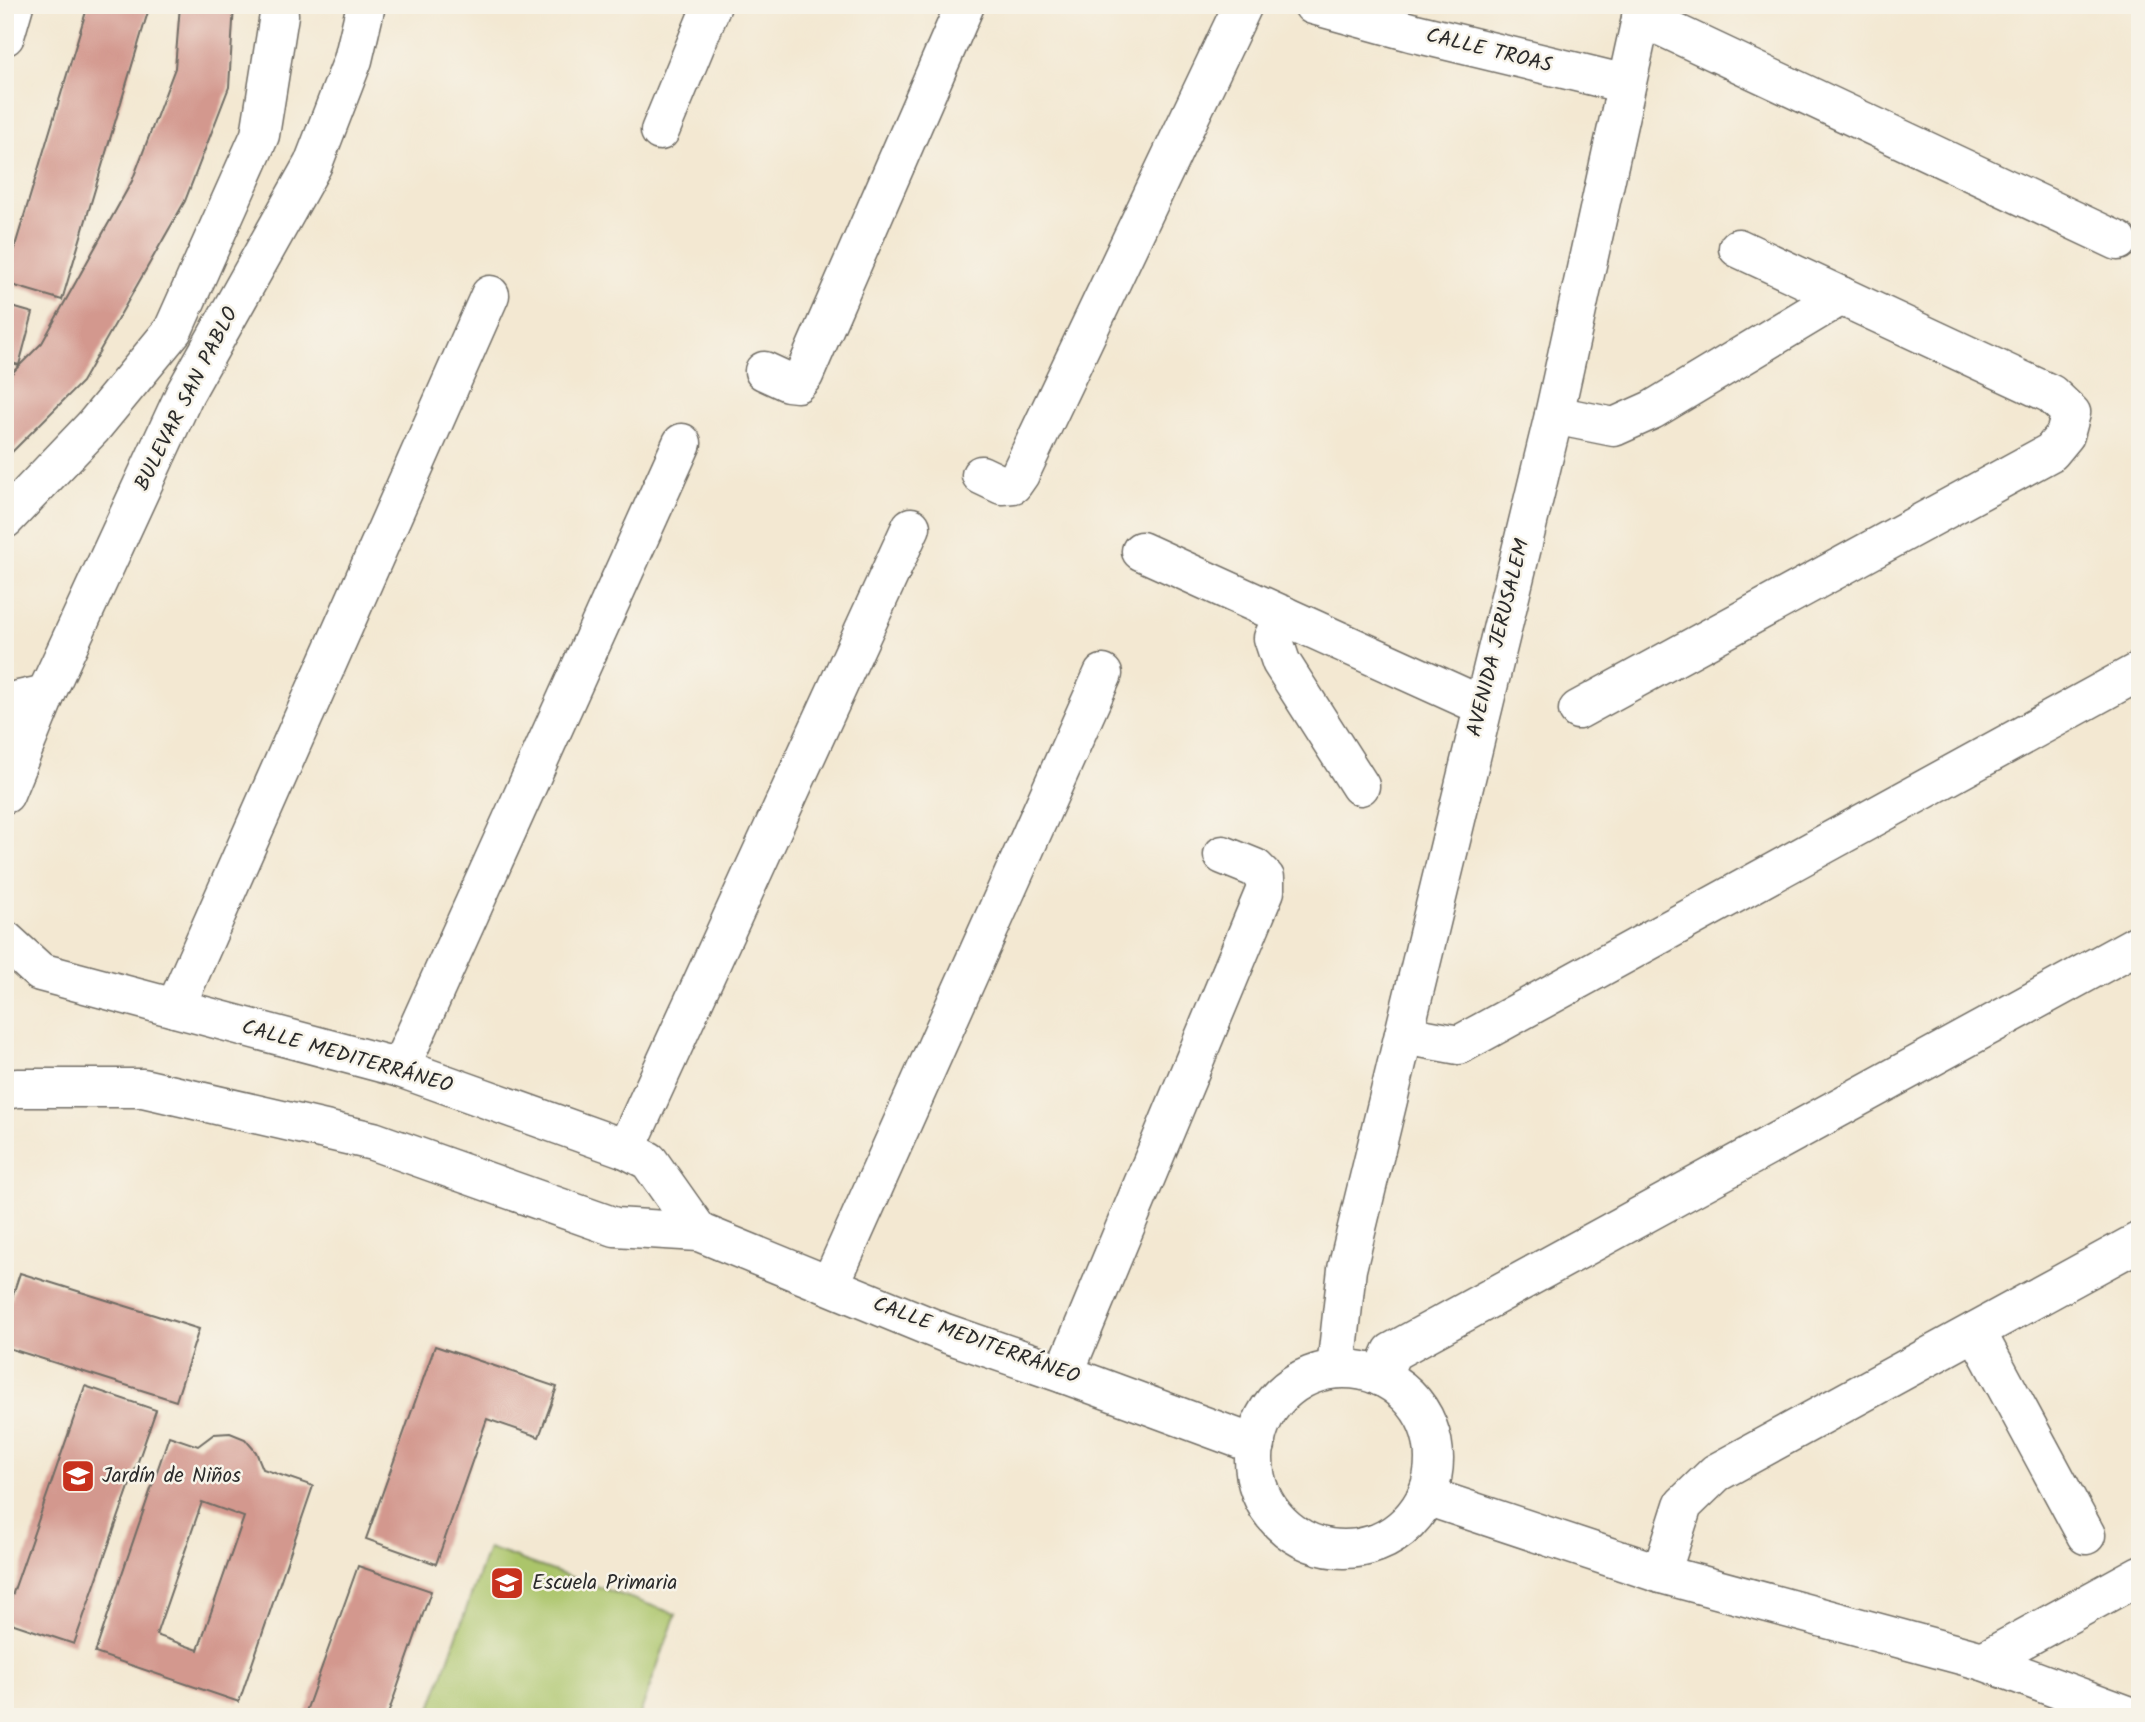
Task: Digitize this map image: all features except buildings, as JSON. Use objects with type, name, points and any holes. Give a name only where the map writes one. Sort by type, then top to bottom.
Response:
[{"type":"street","points":[[5,36],[14,5]]},
{"type":"street","name":"BULEVAR SAN PABLO","points":[[5,519],[93,427],[173,330],[260,135],[279,15],[278,5]]},
{"type":"street","name":"BULEVAR SAN PABLO","points":[[5,794],[46,694],[185,393],[313,164],[353,60],[366,5]]},
{"type":"street","points":[[660,131],[712,5]]},
{"type":"street","points":[[764,371],[788,382],[797,383],[804,375],[965,5]]},
{"type":"street","points":[[981,475],[1002,485],[1013,484],[1020,474],[1243,5]]},
{"type":"street","name":"CALLE TROAS","points":[[1313,5],[1415,19],[1626,84]]},
{"type":"street","points":[[1643,11],[2118,241]]},
{"type":"street","name":"AVENIDA JERUSALEM","points":[[1336,1369],[1347,1269],[1554,415],[1643,11]]},
{"type":"street","points":[[1578,709],[2052,452],[2065,435],[2071,413],[2051,394],[1738,248]]},
{"type":"street","points":[[175,1008],[490,295]]},
{"type":"street","points":[[1554,415],[1614,427],[1653,410],[1841,296]]},
{"type":"street","points":[[400,1068],[682,443]]},
{"type":"street","points":[[626,1149],[911,527]]},
{"type":"street","points":[[1141,551],[1483,706]]},
{"type":"street","points":[[1283,615],[1273,638],[1281,662],[1360,786]]},
{"type":"street","points":[[1404,1035],[1459,1045],[2140,671]]},
{"type":"street","points":[[830,1285],[1103,674]]},
{"type":"street","points":[[5,703],[46,694]]},
{"type":"street","points":[[1064,1374],[1265,891],[1265,878],[1255,868],[1223,855]]},
{"type":"street","name":"CALLE MEDITERRÁNEO","points":[[5,940],[40,972],[400,1068],[626,1149],[649,1161],[699,1232]]},
{"type":"street","points":[[1381,1377],[1392,1352],[2140,943]]},
{"type":"street","name":"CALLE MEDITERRÁNEO","points":[[5,1090],[143,1088],[373,1141],[615,1227],[699,1232],[945,1333],[1256,1445]]},
{"type":"street","points":[[1661,1574],[1683,1505],[1716,1473],[2140,1241]]},
{"type":"street","points":[[1976,1331],[2087,1535]]},
{"type":"street","points":[[1336,1369],[1359,1370],[1381,1377],[1402,1390],[1417,1406],[1429,1427],[1434,1450],[1433,1474],[1426,1496],[1414,1516],[1397,1532],[1375,1543],[1353,1548],[1329,1548],[1307,1541],[1287,1529],[1271,1512],[1260,1491],[1255,1468],[1256,1445],[1262,1422],[1275,1402],[1292,1386],[1312,1375],[1336,1369]]},
{"type":"street","points":[[1426,1496],[1661,1574],[1983,1661],[2133,1717]]},
{"type":"street","points":[[1983,1661],[2140,1575]]},
{"type":"green space","points":[[488,1548],[676,1614],[639,1717],[445,1717],[430,1711]]},
{"type":"place","name":"Jardín de Niños","points":[[78,1476]]},
{"type":"place","name":"Escuela Primaria","points":[[507,1583]]}]
